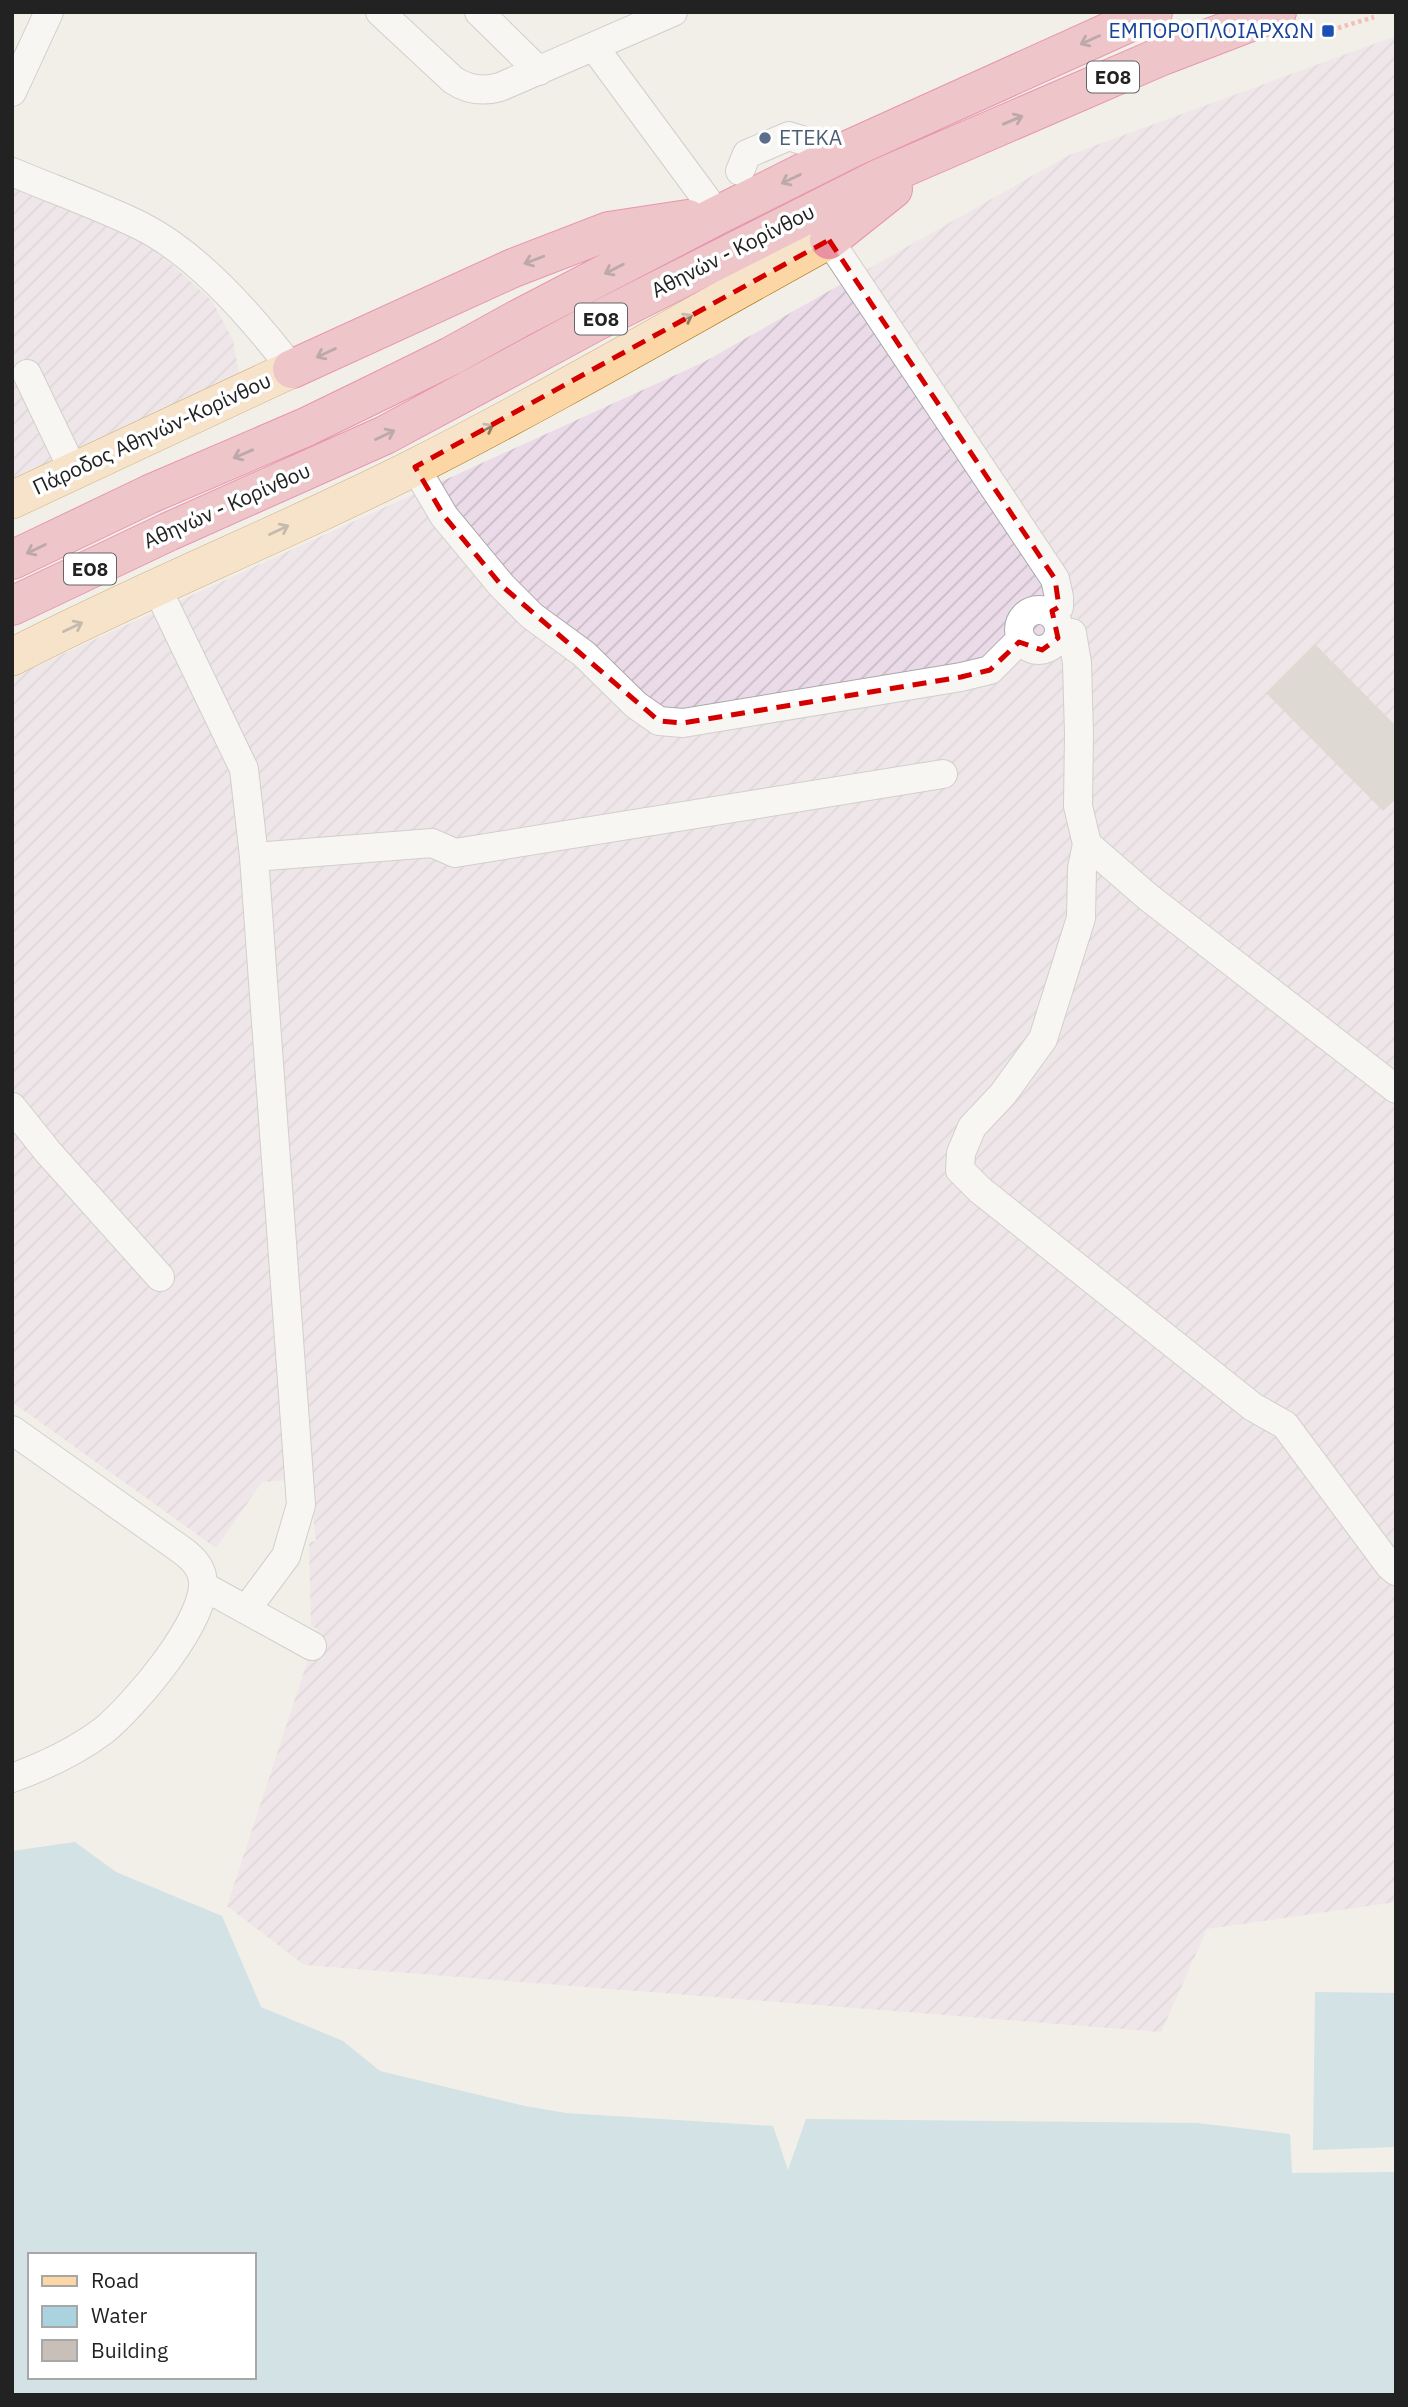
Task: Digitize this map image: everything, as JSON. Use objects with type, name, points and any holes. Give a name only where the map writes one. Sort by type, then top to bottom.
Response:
[{"type":"highway","name":"Αθηνών - Κορίνθου","points":[[12,560],[150,494],[306,427],[392,385],[852,148],[1153,12]]},
{"type":"highway","name":"Αθηνών - Κορίνθου","points":[[12,606],[168,532],[386,435],[651,293],[880,178],[1162,56],[1277,12]]},
{"type":"highway","points":[[829,240],[950,146]]},
{"type":"highway","points":[[292,369],[513,268],[609,231],[718,215]]},
{"type":"main road","points":[[12,657],[156,586],[415,467],[829,240]]},
{"type":"main road","name":"Πάροδος Αθηνών-Κορίνθου","points":[[12,500],[292,369]]},
{"type":"street","points":[[12,92],[49,12]]},
{"type":"street","points":[[380,12],[448,76],[463,86],[479,90],[493,89],[539,71],[673,12]]},
{"type":"street","points":[[480,12],[539,71]]},
{"type":"street","points":[[594,47],[718,215]]},
{"type":"street","points":[[740,171],[747,154],[789,136],[807,142]]},
{"type":"street","points":[[12,172],[141,226],[167,242],[244,309],[292,369]]},
{"type":"street","points":[[829,240],[1055,579],[1060,618],[1077,663],[1078,806],[1087,844],[1082,869],[1080,918],[1043,1039],[1003,1094],[972,1127],[961,1153],[960,1170],[980,1190],[1253,1407],[1285,1425],[1389,1565],[1396,1570]]},
{"type":"street","points":[[27,374],[73,470]]},
{"type":"street","points":[[415,467],[444,516],[502,586],[532,616],[584,654],[636,705],[659,721],[683,723],[990,670],[1020,640],[1019,624],[1024,615],[1037,609],[1060,618]]},
{"type":"street","points":[[156,586],[244,769],[254,858],[301,1505],[286,1556],[246,1610]]},
{"type":"street","points":[[254,858],[432,843],[455,853],[943,774]]},
{"type":"street","points":[[1087,844],[1158,906],[1396,1089]]},
{"type":"street","points":[[12,1107],[48,1152],[160,1277]]},
{"type":"street","points":[[12,1430],[183,1551],[200,1570],[203,1586],[182,1639],[127,1709],[102,1732],[80,1747],[12,1778]]},
{"type":"street","points":[[203,1586],[312,1646]]},
{"type":"path","points":[[1338,28],[1374,17]]},
{"type":"highlighted area","points":[[829,240],[1055,579],[1059,607],[1052,611],[1058,638],[1042,650],[1019,642],[990,670],[961,677],[683,723],[659,721],[502,586],[444,516],[415,467]]},
{"type":"shaded area","points":[[1396,36],[1396,1902],[1207,1929],[1161,2032],[304,1965],[227,1906],[318,1629],[311,1626],[309,1542],[316,1541],[309,1479],[262,1482],[216,1548],[12,1402],[12,677],[704,362],[1069,155]]},
{"type":"shaded area","points":[[12,183],[139,241],[166,259],[212,301],[233,340],[240,380],[48,463],[12,482]]},
{"type":"water","points":[[75,1842],[116,1872],[222,1916],[261,2007],[343,2041],[380,2071],[525,2106],[566,2113],[773,2126],[788,2170],[806,2119],[1197,2123],[1290,2134],[1292,2173],[1396,2172],[1396,2395],[12,2395],[12,1851]]},
{"type":"water","points":[[1315,1992],[1396,1993],[1396,2147],[1313,2150]]},
{"type":"building","points":[[1315,644],[1396,726],[1396,799],[1383,811],[1266,693]]},
{"type":"place","name":"ΕΜΠΟΡΟΠΛΟΙΑΡΧΩΝ","points":[[1328,31]]},
{"type":"place","name":"ΕΤΕΚΑ","points":[[765,138]]}]
